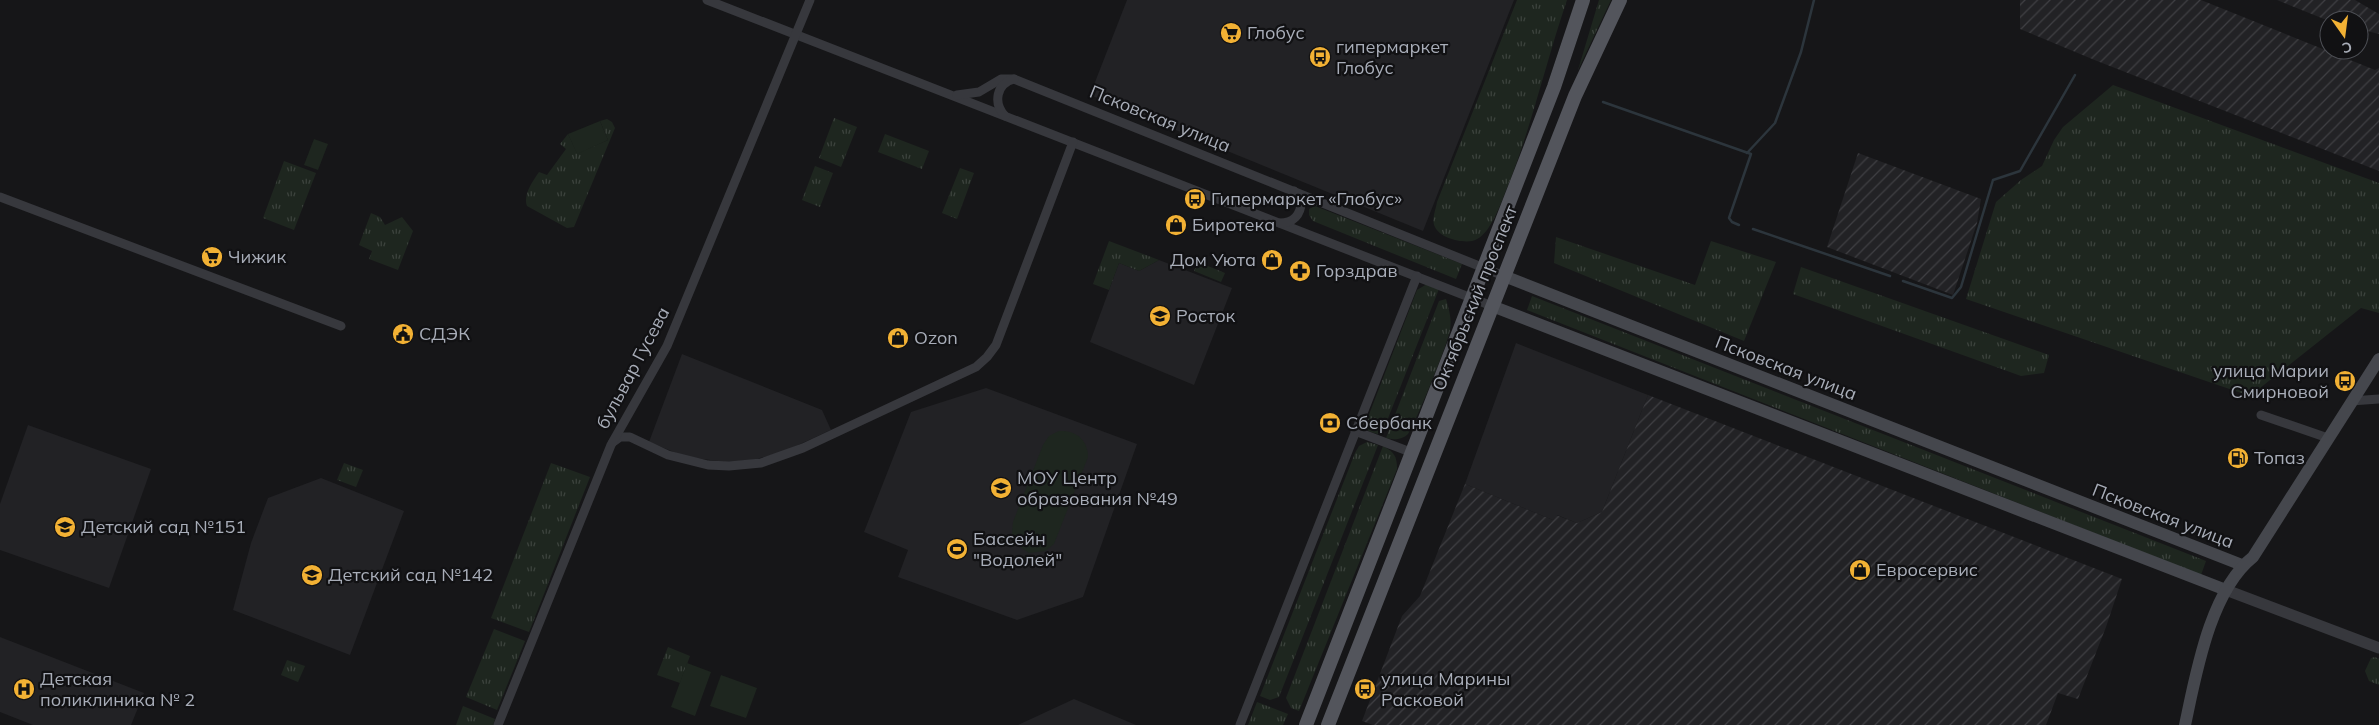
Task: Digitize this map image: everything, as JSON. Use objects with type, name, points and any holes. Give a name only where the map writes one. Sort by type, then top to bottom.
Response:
[{"type":"main road","name":"Октябрьский проспект","points":[[1306,725],[1485,268],[1554,87],[1583,0]]},
{"type":"main road","name":"Октябрьский проспект","points":[[1328,725],[1575,96],[1620,0]]},
{"type":"main road","name":"Псковская улица","points":[[1504,276],[2242,565]]},
{"type":"main road","points":[[1492,306],[2226,590]]},
{"type":"main road","points":[[2185,725],[2203,651],[2226,590],[2242,565],[2253,557],[2379,359]]},
{"type":"street","points":[[707,0],[1492,306]]},
{"type":"street","name":"бульвар Гусева","points":[[498,725],[611,444],[667,346],[810,0]]},
{"type":"street","points":[[953,96],[979,92],[1001,79],[1014,79]]},
{"type":"street","points":[[1005,116],[998,104],[998,93],[1004,84],[1014,79]]},
{"type":"street","name":"Псковская улица","points":[[1014,79],[1504,276]]},
{"type":"street","points":[[611,444],[618,438],[627,437],[668,455],[696,463],[729,466],[761,463],[803,448],[976,367],[988,357],[996,345],[1073,142]]},
{"type":"street","points":[[1279,222],[1292,221],[1299,213],[1301,202],[1294,191]]},
{"type":"street","points":[[0,197],[341,326]]},
{"type":"street","points":[[1310,234],[1302,227],[1301,214],[1308,204],[1318,201]]},
{"type":"street","points":[[1240,725],[1417,276]]},
{"type":"street","points":[[2351,401],[2379,398]]},
{"type":"street","points":[[2261,415],[2328,438]]},
{"type":"street","points":[[1356,431],[1413,453]]},
{"type":"street","points":[[2226,590],[2379,648]]},
{"type":"shaded area","points":[[1127,0],[1514,0],[1423,231],[1090,95]]},
{"type":"shaded area","points":[[2020,0],[2201,0],[2319,47],[2319,60],[2350,60],[2375,70],[2379,68],[2379,171],[2097,61],[2020,29]]},
{"type":"shaded area","points":[[2277,0],[2355,0],[2379,14],[2379,34],[2369,32],[2369,10],[2319,10],[2319,17]]},
{"type":"shaded area","points":[[1858,153],[1981,199],[1977,223],[1953,295],[1827,247]]},
{"type":"shaded area","name":"Росток","points":[[1159,260],[1232,288],[1194,385],[1090,342],[1119,263],[1139,271]]},
{"type":"shaded area","points":[[1516,343],[1648,395],[1602,512],[1577,523],[1557,515],[1553,520],[1465,484]]},
{"type":"shaded area","points":[[682,354],[822,410],[831,430],[783,452],[752,460],[726,462],[686,457],[649,442]]},
{"type":"shaded area","name":"МОУ Центр образования №49","points":[[986,388],[1137,444],[1083,597],[1017,620],[898,577],[908,550],[864,532],[911,412]]},
{"type":"shaded area","points":[[1648,395],[2122,579],[2106,627],[2078,699],[2058,693],[2046,725],[1373,725],[1362,721],[1402,616],[1420,596],[1465,484],[1553,520],[1556,515],[1577,523],[1602,512]]},
{"type":"shaded area","name":"Детский сад №151","points":[[28,425],[151,469],[109,588],[0,550],[0,504]]},
{"type":"shaded area","name":"Детский сад №142","points":[[321,478],[404,511],[350,655],[233,610],[251,543],[268,498]]},
{"type":"shaded area","points":[[0,637],[144,693],[131,725],[33,725],[0,712]]},
{"type":"shaded area","points":[[1074,699],[1136,725],[1018,725]]},
{"type":"green space","points":[[1517,0],[1567,0],[1526,134],[1511,178],[1493,221],[1488,229],[1475,240],[1462,241],[1446,237],[1438,231],[1434,224],[1437,202]]},
{"type":"green space","points":[[1599,0],[1611,0],[1578,70]]},
{"type":"green space","points":[[2113,85],[2379,183],[2379,313],[2361,308],[2250,396],[1966,299],[1996,202],[2021,180],[2042,166],[2054,140],[2063,127]]},
{"type":"green space","points":[[834,118],[857,127],[841,167],[819,158]]},
{"type":"green space","points":[[607,119],[612,122],[615,128],[574,227],[567,228],[527,206],[527,192],[539,172],[547,175],[566,149],[560,144],[568,134],[577,153],[608,140],[600,121]]},
{"type":"green space","points":[[600,121],[608,140],[577,154],[568,134]]},
{"type":"green space","points":[[885,134],[929,151],[922,169],[878,152]]},
{"type":"green space","points":[[314,139],[328,144],[318,170],[304,165]]},
{"type":"green space","points":[[284,161],[316,173],[294,230],[263,218]]},
{"type":"green space","points":[[815,166],[833,173],[820,207],[802,200]]},
{"type":"green space","points":[[960,168],[974,173],[957,219],[942,213]]},
{"type":"green space","points":[[1315,206],[1462,264],[1456,279],[1313,221],[1309,215],[1309,209]]},
{"type":"green space","points":[[371,213],[380,217],[385,225],[402,217],[413,231],[398,270],[369,259],[372,251],[359,245]]},
{"type":"green space","points":[[1556,237],[1695,285],[1711,241],[1776,262],[1744,341],[1554,263]]},
{"type":"green space","points":[[1109,241],[1159,260],[1139,271],[1119,263],[1109,290],[1093,284]]},
{"type":"green space","points":[[1198,262],[1225,273],[1221,282],[1194,271]]},
{"type":"green space","points":[[1801,267],[2049,355],[2044,373],[2021,376],[1793,294]]},
{"type":"green space","points":[[1427,284],[1439,289],[1383,431],[1378,434],[1372,432],[1366,429],[1365,425],[1417,290]]},
{"type":"green space","points":[[1532,296],[2206,561],[2201,575],[1527,310]]},
{"type":"green space","points":[[1446,299],[1451,326],[1444,350],[1424,401],[1408,434],[1397,439],[1386,438],[1439,301]]},
{"type":"green space","points":[[1059,431],[1071,432],[1080,437],[1086,446],[1088,457],[1054,544],[1045,551],[1029,553],[1016,544],[1012,533],[1013,522],[1043,445],[1049,436]]},
{"type":"green space","points":[[1367,442],[1378,445],[1279,697],[1270,700],[1260,696],[1355,453],[1359,446]]},
{"type":"green space","points":[[1383,446],[1394,455],[1397,469],[1299,711],[1291,708],[1286,698]]},
{"type":"green space","points":[[344,463],[363,470],[356,487],[337,480]]},
{"type":"green space","points":[[551,463],[590,477],[529,632],[491,618]]},
{"type":"green space","points":[[494,629],[525,641],[497,710],[466,697]]},
{"type":"green space","points":[[668,647],[690,656],[680,683],[657,675]]},
{"type":"green space","points":[[2371,658],[2379,659],[2379,685],[2369,681],[2365,671]]},
{"type":"green space","points":[[287,660],[305,666],[298,682],[281,675]]},
{"type":"green space","points":[[687,663],[711,672],[695,716],[671,707]]},
{"type":"green space","points":[[721,675],[757,688],[746,718],[710,706]]},
{"type":"green space","points":[[1257,702],[1288,714],[1283,725],[1248,725]]},
{"type":"green space","points":[[463,706],[495,719],[493,725],[456,725]]},
{"type":"waterway","points":[[1747,153],[1775,123],[1801,52],[1814,0]]},
{"type":"waterway","points":[[1903,281],[1952,298],[1961,287],[1993,180],[2020,171],[2075,75]]},
{"type":"waterway","points":[[1603,102],[1751,154],[1729,218],[1732,222],[1739,225]]},
{"type":"waterway","points":[[1753,229],[1890,276]]},
{"type":"place","name":"Глобус","points":[[1231,33]]},
{"type":"place","name":"гипермаркет Глобус","points":[[1320,57]]},
{"type":"place","name":"Гипермаркет «Глобус»","points":[[1195,199]]},
{"type":"place","name":"Биротека","points":[[1176,225]]},
{"type":"place","name":"Чижик","points":[[212,257]]},
{"type":"place","name":"Дом Уюта","points":[[1272,260]]},
{"type":"place","name":"Горздрав","points":[[1300,271]]},
{"type":"place","name":"Росток","points":[[1160,316]]},
{"type":"place","name":"СДЭК","points":[[403,334]]},
{"type":"place","name":"Ozon","points":[[898,338]]},
{"type":"place","name":"улица Марии Смирновой","points":[[2345,381]]},
{"type":"place","name":"Сбербанк","points":[[1330,423]]},
{"type":"place","name":"Топаз","points":[[2238,458]]},
{"type":"place","name":"МОУ Центр образования №49","points":[[1001,488]]},
{"type":"place","name":"Детский сад №151","points":[[65,527]]},
{"type":"place","name":"Бассейн \"Водолей\"","points":[[957,549]]},
{"type":"place","name":"Евросервис","points":[[1860,570]]},
{"type":"place","name":"Детский сад №142","points":[[312,575]]},
{"type":"place","name":"Детская поликлиника № 2","points":[[24,689]]},
{"type":"place","name":"улица Марины Расковой","points":[[1365,689]]}]
